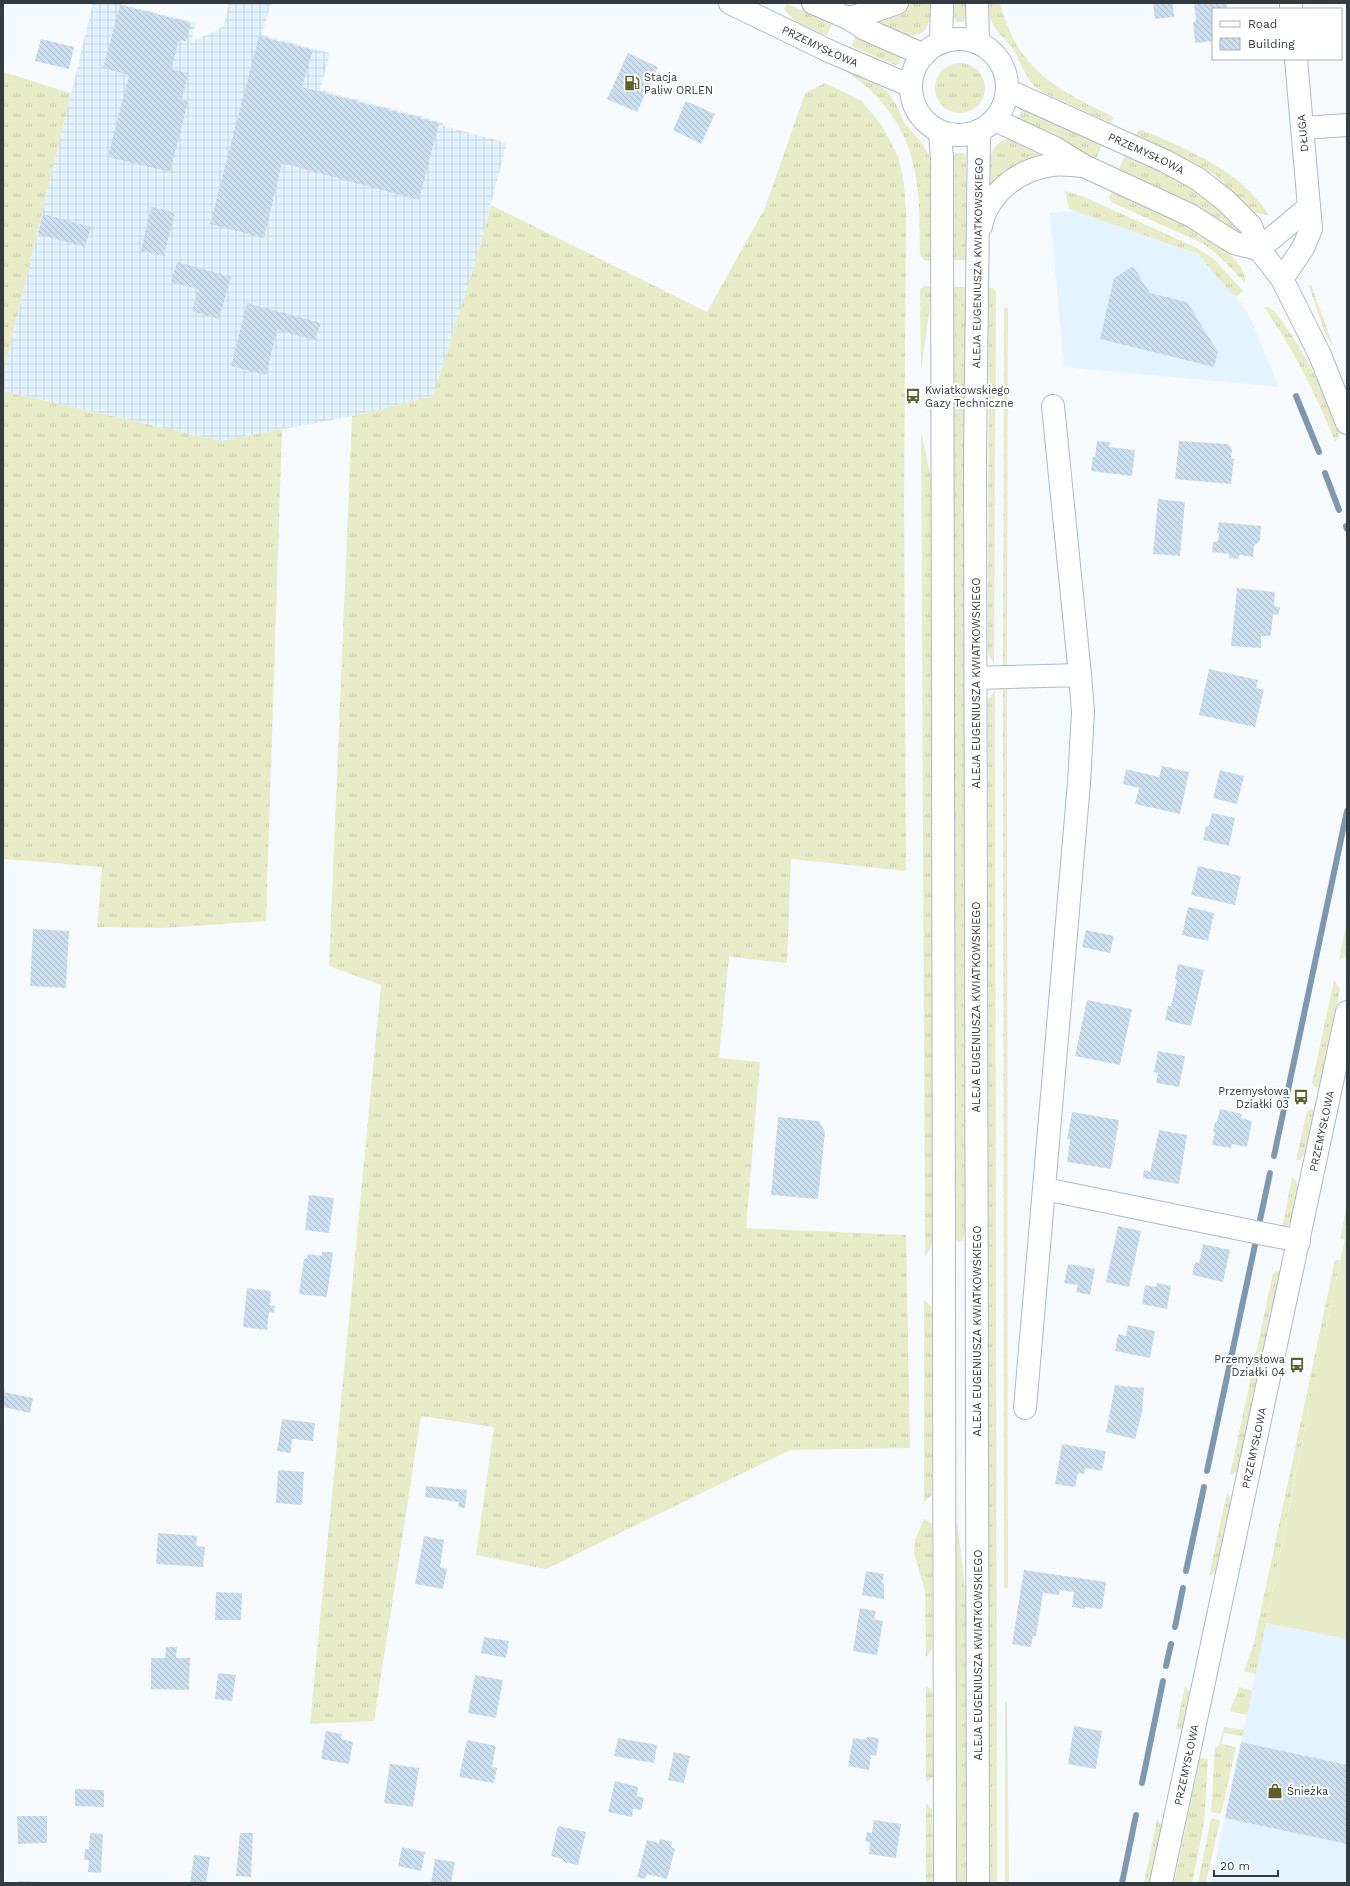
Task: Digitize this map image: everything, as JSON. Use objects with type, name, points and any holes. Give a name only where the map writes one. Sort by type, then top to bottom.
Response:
[{"type":"street","name":"PRZEMYSŁOWA","points":[[730,3],[831,52],[911,86]]},
{"type":"street","points":[[813,3],[848,18],[865,29],[924,55]]},
{"type":"street","points":[[848,18],[896,3]]},
{"type":"street","points":[[941,43],[942,3]]},
{"type":"street","points":[[977,3],[978,43]]},
{"type":"street","points":[[953,40],[966,40],[978,43],[990,50],[1000,62],[1006,76],[1008,90],[1003,106],[987,126],[966,135],[953,135],[940,132],[928,124],[919,113],[913,100],[911,86],[917,64],[924,55],[941,43],[953,40]]},
{"type":"street","name":"DŁUGA","points":[[1282,279],[1303,248],[1311,229],[1296,60]]},
{"type":"street","name":"PRZEMYSŁOWA","points":[[1008,90],[1165,160],[1198,179],[1226,201],[1251,226],[1259,249],[1282,279],[1320,355],[1347,423]]},
{"type":"street","points":[[1303,128],[1347,125]]},
{"type":"street","points":[[987,126],[1055,148],[1084,166],[1190,215],[1234,243],[1259,249],[1309,207]]},
{"type":"street","name":"ALEJA EUGENIUSZA KWIATKOWSKIEGO","points":[[978,1883],[976,678],[977,241],[987,126]]},
{"type":"street","points":[[940,132],[942,158],[944,1883]]},
{"type":"street","points":[[977,241],[984,213],[996,195],[1014,179],[1034,169],[1053,164],[1084,166]]},
{"type":"street","points":[[1026,1408],[1046,1189],[1079,783],[1083,712],[1053,406]]},
{"type":"street","points":[[976,678],[1080,674]]},
{"type":"street","name":"PRZEMYSŁOWA","points":[[1161,1883],[1347,1012]]},
{"type":"street","points":[[1046,1189],[1299,1241]]},
{"type":"shaded area","points":[[93,3],[117,3],[196,23],[191,42],[218,30],[224,25],[229,3],[271,3],[262,35],[330,53],[320,90],[442,122],[444,126],[507,143],[477,256],[433,396],[352,416],[221,441],[3,391],[3,375]]},
{"type":"shaded area","points":[[1082,210],[1196,254],[1219,270],[1249,315],[1279,387],[1064,367],[1050,213]]},
{"type":"shaded area","points":[[1266,1623],[1347,1639],[1347,1883],[1211,1883]]},
{"type":"green space","points":[[913,3],[931,3],[930,19],[926,29],[920,34],[902,34],[870,20],[895,13]]},
{"type":"green space","points":[[954,3],[966,3],[966,17],[963,22],[957,22],[954,18]]},
{"type":"green space","points":[[989,3],[1000,3],[1007,25],[1017,44],[1028,60],[1041,74],[1056,86],[1112,116],[1113,118],[1111,123],[1042,92],[1036,87],[1027,77],[1011,46],[995,27],[990,16]]},
{"type":"green space","points":[[788,4],[832,24],[827,36],[798,23],[793,19],[784,9],[785,5]]},
{"type":"green space","points":[[856,34],[902,57],[898,64],[895,65],[851,46]]},
{"type":"green space","points":[[960,63],[969,65],[980,74],[985,88],[983,97],[974,108],[960,113],[951,111],[940,102],[935,88],[937,79],[946,68]]},
{"type":"green space","points":[[843,69],[886,90],[897,106],[905,124],[921,142],[929,155],[931,177],[930,261],[924,260],[920,254],[919,209],[914,167],[900,128],[888,110],[872,92]]},
{"type":"green space","points":[[3,72],[71,93],[3,375]]},
{"type":"green space","points":[[825,83],[862,101],[882,126],[898,156],[904,183],[906,213],[904,502],[906,871],[791,859],[787,963],[729,957],[719,1058],[760,1062],[746,1228],[906,1235],[910,1448],[790,1450],[546,1569],[476,1555],[494,1427],[421,1416],[374,1721],[310,1724],[381,985],[329,966],[352,416],[433,396],[477,256],[491,205],[707,312],[765,208],[805,93]]},
{"type":"green space","points":[[1026,110],[1102,145],[1096,158],[1020,124],[1018,118],[1021,112]]},
{"type":"green space","points":[[1139,130],[1143,130],[1196,154],[1229,174],[1257,199],[1269,215],[1260,214],[1249,210],[1216,175],[1136,135]]},
{"type":"green space","points":[[1010,138],[1049,154],[990,187],[988,172],[990,157],[997,145]]},
{"type":"green space","points":[[956,153],[963,153],[966,156],[966,260],[954,260],[954,157]]},
{"type":"green space","points":[[1125,156],[1147,165],[1191,187],[1245,232],[1243,236],[1200,207],[1119,169]]},
{"type":"green space","points":[[1065,191],[1082,196],[1195,247],[1214,259],[1243,291],[1237,296],[1231,293],[1198,254],[1069,209]]},
{"type":"green space","points":[[1112,191],[1168,216],[1212,241],[1230,255],[1242,269],[1245,283],[1218,255],[1204,244],[1111,202],[1109,197]]},
{"type":"green space","points":[[1311,285],[1333,345],[1326,335],[1323,327],[1309,286]]},
{"type":"green space","points":[[924,286],[930,286],[931,299],[921,371],[920,289]]},
{"type":"green space","points":[[953,287],[966,287],[966,1226],[963,1239],[960,1242],[955,1240]]},
{"type":"green space","points":[[989,288],[993,288],[996,291],[994,664],[988,654]]},
{"type":"green space","points":[[1264,307],[1269,307],[1277,315],[1309,364],[1328,402],[1339,430],[1339,434],[1335,442],[1320,406],[1303,372],[1285,339]]},
{"type":"green space","points":[[1004,308],[1008,308],[1007,669],[1003,669]]},
{"type":"green space","points":[[3,391],[221,441],[282,429],[266,921],[162,928],[97,927],[102,867],[3,859]]},
{"type":"green space","points":[[921,432],[931,478],[932,1241],[931,1247],[925,1256]]},
{"type":"green space","points":[[1007,685],[1008,1588],[1004,1588],[1003,686]]},
{"type":"green space","points":[[995,690],[997,1883],[989,1883],[988,700]]},
{"type":"green space","points":[[1347,920],[1347,952],[1345,957],[1339,960]]},
{"type":"green space","points":[[1334,980],[1340,989],[1319,1088],[1315,1087],[1312,1083]]},
{"type":"green space","points":[[1311,1109],[1314,1110],[1304,1155],[1300,1160],[1296,1160],[1307,1111]]},
{"type":"green space","points":[[1292,1177],[1297,1186],[1297,1198],[1291,1221],[1288,1226],[1282,1228]]},
{"type":"green space","points":[[1347,1204],[1347,1229],[1345,1240],[1340,1239]]},
{"type":"green space","points":[[1347,1229],[1347,1639],[1266,1623]]},
{"type":"green space","points":[[1335,1260],[1340,1260],[1256,1674],[1244,1671],[1254,1643]]},
{"type":"green space","points":[[1280,1271],[1238,1469],[1235,1473],[1230,1475],[1273,1273]]},
{"type":"green space","points":[[924,1300],[931,1306],[932,1314],[932,1495],[924,1502]]},
{"type":"green space","points":[[1227,1492],[1231,1501],[1217,1569],[1209,1576]]},
{"type":"green space","points":[[924,1519],[932,1524],[932,1649],[926,1657],[925,1591],[914,1553],[915,1540]]},
{"type":"green space","points":[[956,1522],[958,1527],[967,1608],[968,1883],[955,1883],[954,1524]]},
{"type":"green space","points":[[926,1686],[932,1691],[933,1777],[926,1782]]},
{"type":"green space","points":[[1185,1686],[1190,1692],[1190,1697],[1183,1730],[1176,1729]]},
{"type":"green space","points":[[1239,1687],[1252,1691],[1247,1715],[1230,1711]]},
{"type":"green space","points":[[1005,1702],[1007,1702],[1009,1883],[1005,1883]]},
{"type":"green space","points":[[1224,1727],[1244,1730],[1243,1736],[1224,1733],[1221,1744],[1236,1747],[1221,1814],[1211,1812],[1215,1747],[1219,1746]]},
{"type":"green space","points":[[1200,1758],[1208,1759],[1204,1824],[1192,1883],[1174,1883]]},
{"type":"green space","points":[[926,1803],[932,1810],[933,1883],[926,1883]]},
{"type":"green space","points":[[1211,1818],[1220,1820],[1206,1883],[1198,1883]]},
{"type":"green space","points":[[1157,1819],[1162,1825],[1151,1883],[1144,1883]]},
{"type":"building","points":[[1153,3],[1173,3],[1174,17],[1155,19]]},
{"type":"building","points":[[1194,3],[1227,3],[1227,8],[1212,8],[1212,41],[1195,43],[1193,22],[1196,21]]},
{"type":"building","points":[[120,5],[191,23],[186,41],[179,40],[171,69],[188,73],[182,100],[188,102],[170,172],[108,157],[129,75],[103,68]]},
{"type":"building","points":[[259,36],[313,50],[302,87],[439,123],[419,200],[282,163],[264,238],[210,224]]},
{"type":"building","points":[[41,39],[74,47],[69,69],[35,61]]},
{"type":"building","name":"Stacja Paliw ORLEN","points":[[628,53],[658,67],[637,112],[607,99]]},
{"type":"building","points":[[686,101],[715,114],[701,144],[673,130]]},
{"type":"building","points":[[151,207],[175,212],[164,256],[141,251]]},
{"type":"building","points":[[43,214],[91,227],[85,247],[38,234]]},
{"type":"building","points":[[177,262],[231,277],[219,319],[192,311],[198,289],[171,282]]},
{"type":"building","points":[[1133,266],[1150,293],[1187,302],[1218,352],[1214,367],[1100,339],[1114,278]]},
{"type":"building","points":[[247,303],[321,323],[315,340],[277,330],[266,375],[231,366]]},
{"type":"building","points":[[1097,441],[1110,442],[1109,447],[1135,450],[1132,476],[1091,471]]},
{"type":"building","points":[[1179,441],[1228,444],[1232,449],[1231,458],[1234,459],[1231,484],[1175,479]]},
{"type":"building","points":[[1158,499],[1185,502],[1180,556],[1153,554]]},
{"type":"building","points":[[1219,522],[1261,526],[1260,541],[1254,546],[1253,557],[1239,555],[1239,559],[1229,558],[1229,554],[1212,552],[1213,542],[1218,541],[1219,534],[1217,533]]},
{"type":"building","points":[[1237,588],[1275,592],[1274,605],[1280,608],[1278,615],[1273,614],[1271,636],[1261,636],[1261,648],[1231,646]]},
{"type":"building","points":[[1209,669],[1258,680],[1256,688],[1264,690],[1255,727],[1199,715]]},
{"type":"building","points":[[1162,766],[1189,772],[1180,814],[1135,804],[1139,788],[1123,784],[1126,769],[1159,777]]},
{"type":"building","points":[[1220,770],[1244,776],[1237,804],[1213,798]]},
{"type":"building","points":[[1212,813],[1235,818],[1229,846],[1203,840],[1206,826],[1209,826]]},
{"type":"building","points":[[1198,866],[1241,876],[1235,905],[1191,895]]},
{"type":"building","points":[[1188,907],[1214,913],[1208,941],[1182,935]]},
{"type":"building","points":[[33,929],[69,931],[66,988],[30,986]]},
{"type":"building","points":[[1086,930],[1114,936],[1110,953],[1082,947]]},
{"type":"building","points":[[1178,964],[1204,970],[1191,1026],[1165,1020],[1168,1006],[1171,1006],[1177,980],[1175,979]]},
{"type":"building","points":[[1087,1000],[1132,1009],[1120,1065],[1075,1056]]},
{"type":"building","points":[[1158,1051],[1185,1056],[1179,1087],[1156,1083],[1158,1073],[1154,1072]]},
{"type":"building","points":[[1220,1109],[1242,1114],[1241,1118],[1252,1121],[1247,1147],[1232,1144],[1231,1148],[1212,1145],[1215,1132],[1213,1131],[1215,1122],[1217,1122]]},
{"type":"building","points":[[1072,1112],[1119,1120],[1111,1169],[1067,1162],[1070,1140],[1067,1139]]},
{"type":"building","points":[[778,1117],[819,1121],[825,1132],[818,1199],[771,1195]]},
{"type":"building","points":[[1159,1130],[1187,1135],[1179,1184],[1143,1178],[1144,1170],[1150,1172]]},
{"type":"building","points":[[309,1195],[334,1198],[329,1233],[305,1230]]},
{"type":"building","points":[[1118,1226],[1141,1231],[1129,1287],[1106,1282]]},
{"type":"building","points":[[1203,1244],[1230,1250],[1223,1282],[1192,1275],[1195,1262],[1199,1263]]},
{"type":"building","points":[[322,1252],[333,1252],[327,1297],[299,1294],[304,1259],[307,1258],[308,1254],[322,1256]]},
{"type":"building","points":[[1068,1264],[1095,1269],[1090,1295],[1076,1292],[1078,1285],[1064,1283]]},
{"type":"building","points":[[1157,1283],[1171,1286],[1167,1309],[1142,1304],[1145,1285],[1156,1287]]},
{"type":"building","points":[[247,1288],[271,1291],[270,1305],[275,1306],[274,1313],[269,1312],[267,1330],[243,1327]]},
{"type":"building","points":[[1128,1325],[1155,1331],[1150,1358],[1115,1351],[1118,1334],[1126,1336]]},
{"type":"building","points":[[1115,1385],[1144,1388],[1142,1412],[1135,1439],[1106,1432]]},
{"type":"building","points":[[3,1388],[5,1389],[4,1392],[33,1398],[30,1413],[3,1407]]},
{"type":"building","points":[[282,1419],[315,1423],[313,1441],[292,1439],[291,1453],[277,1451]]},
{"type":"building","points":[[1062,1444],[1106,1451],[1102,1471],[1085,1468],[1084,1474],[1078,1473],[1075,1487],[1055,1484]]},
{"type":"building","points":[[278,1470],[304,1472],[302,1505],[276,1503]]},
{"type":"building","points":[[426,1486],[467,1490],[465,1508],[458,1507],[459,1502],[425,1497]]},
{"type":"building","points":[[158,1533],[197,1536],[196,1546],[205,1547],[203,1567],[156,1564]]},
{"type":"building","points":[[424,1536],[444,1540],[440,1567],[447,1569],[443,1589],[415,1584]]},
{"type":"building","points":[[1024,1570],[1106,1582],[1102,1609],[1072,1607],[1074,1592],[1060,1590],[1059,1595],[1043,1593],[1036,1636],[1033,1636],[1031,1647],[1012,1644]]},
{"type":"building","points":[[866,1571],[884,1574],[882,1583],[884,1583],[884,1599],[862,1595]]},
{"type":"building","points":[[216,1592],[242,1593],[241,1620],[215,1620]]},
{"type":"building","points":[[860,1608],[876,1611],[874,1619],[883,1621],[877,1655],[853,1651]]},
{"type":"building","points":[[484,1637],[509,1641],[506,1658],[481,1653]]},
{"type":"building","points":[[166,1647],[177,1647],[176,1658],[190,1658],[189,1690],[151,1689],[151,1658],[165,1658]]},
{"type":"building","points":[[218,1673],[236,1675],[232,1701],[215,1699]]},
{"type":"building","points":[[475,1675],[503,1680],[496,1718],[468,1713]]},
{"type":"building","points":[[1074,1726],[1102,1731],[1096,1769],[1068,1764]]},
{"type":"building","points":[[326,1731],[342,1734],[341,1739],[353,1742],[349,1764],[321,1759]]},
{"type":"building","points":[[867,1737],[879,1738],[876,1756],[871,1755],[869,1770],[848,1766],[853,1738],[867,1740]]},
{"type":"building","points":[[618,1738],[657,1745],[654,1763],[614,1756]]},
{"type":"building","points":[[467,1740],[496,1746],[492,1767],[497,1768],[494,1783],[459,1777]]},
{"type":"building","points":[[1241,1742],[1347,1765],[1347,1844],[1225,1818]]},
{"type":"building","points":[[674,1752],[690,1756],[684,1783],[668,1780]]},
{"type":"building","points":[[390,1764],[419,1768],[413,1807],[384,1803]]},
{"type":"building","points":[[615,1781],[638,1787],[637,1796],[644,1798],[641,1810],[633,1809],[632,1817],[608,1812]]},
{"type":"building","points":[[75,1789],[104,1790],[104,1807],[75,1806]]},
{"type":"building","points":[[17,1816],[47,1816],[47,1843],[18,1844]]},
{"type":"building","points":[[874,1820],[901,1824],[896,1858],[869,1854],[870,1842],[865,1841],[867,1832],[872,1833]]},
{"type":"building","points":[[558,1826],[586,1832],[578,1865],[563,1862],[563,1859],[551,1856]]},
{"type":"building","points":[[90,1833],[103,1834],[101,1873],[88,1872],[89,1860],[84,1860],[85,1849],[89,1849]]},
{"type":"building","points":[[240,1833],[253,1833],[251,1877],[236,1876]]},
{"type":"building","points":[[660,1839],[672,1842],[671,1847],[675,1849],[667,1879],[647,1874],[645,1879],[637,1877],[647,1840],[659,1843]]},
{"type":"building","points":[[402,1847],[425,1852],[421,1871],[398,1866]]},
{"type":"building","points":[[194,1855],[210,1857],[206,1883],[190,1883]]},
{"type":"building","points":[[435,1859],[455,1862],[451,1883],[431,1883]]},
{"type":"building","points":[[18,1881],[42,1882],[42,1883],[18,1883]]},
{"type":"waterway","points":[[1296,396],[1319,452]]},
{"type":"waterway","points":[[1325,473],[1339,510]]},
{"type":"waterway","points":[[1274,1156],[1347,811]]},
{"type":"waterway","points":[[1260,1220],[1270,1173]]},
{"type":"waterway","points":[[1207,1471],[1255,1245]]},
{"type":"waterway","points":[[1186,1571],[1204,1487]]},
{"type":"waterway","points":[[1175,1627],[1183,1588]]},
{"type":"waterway","points":[[1166,1666],[1171,1644]]},
{"type":"waterway","points":[[1142,1783],[1163,1681]]},
{"type":"waterway","points":[[1122,1883],[1136,1815]]},
{"type":"place","name":"Stacja Paliw ORLEN","points":[[632,83]]},
{"type":"place","name":"Kwiatkowskiego Gazy Techniczne","points":[[913,396]]},
{"type":"place","name":"Przemysłowa Działki 03","points":[[1301,1097]]},
{"type":"place","name":"Przemysłowa Działki 04","points":[[1297,1365]]},
{"type":"place","name":"Śnieżka","points":[[1275,1791]]}]
